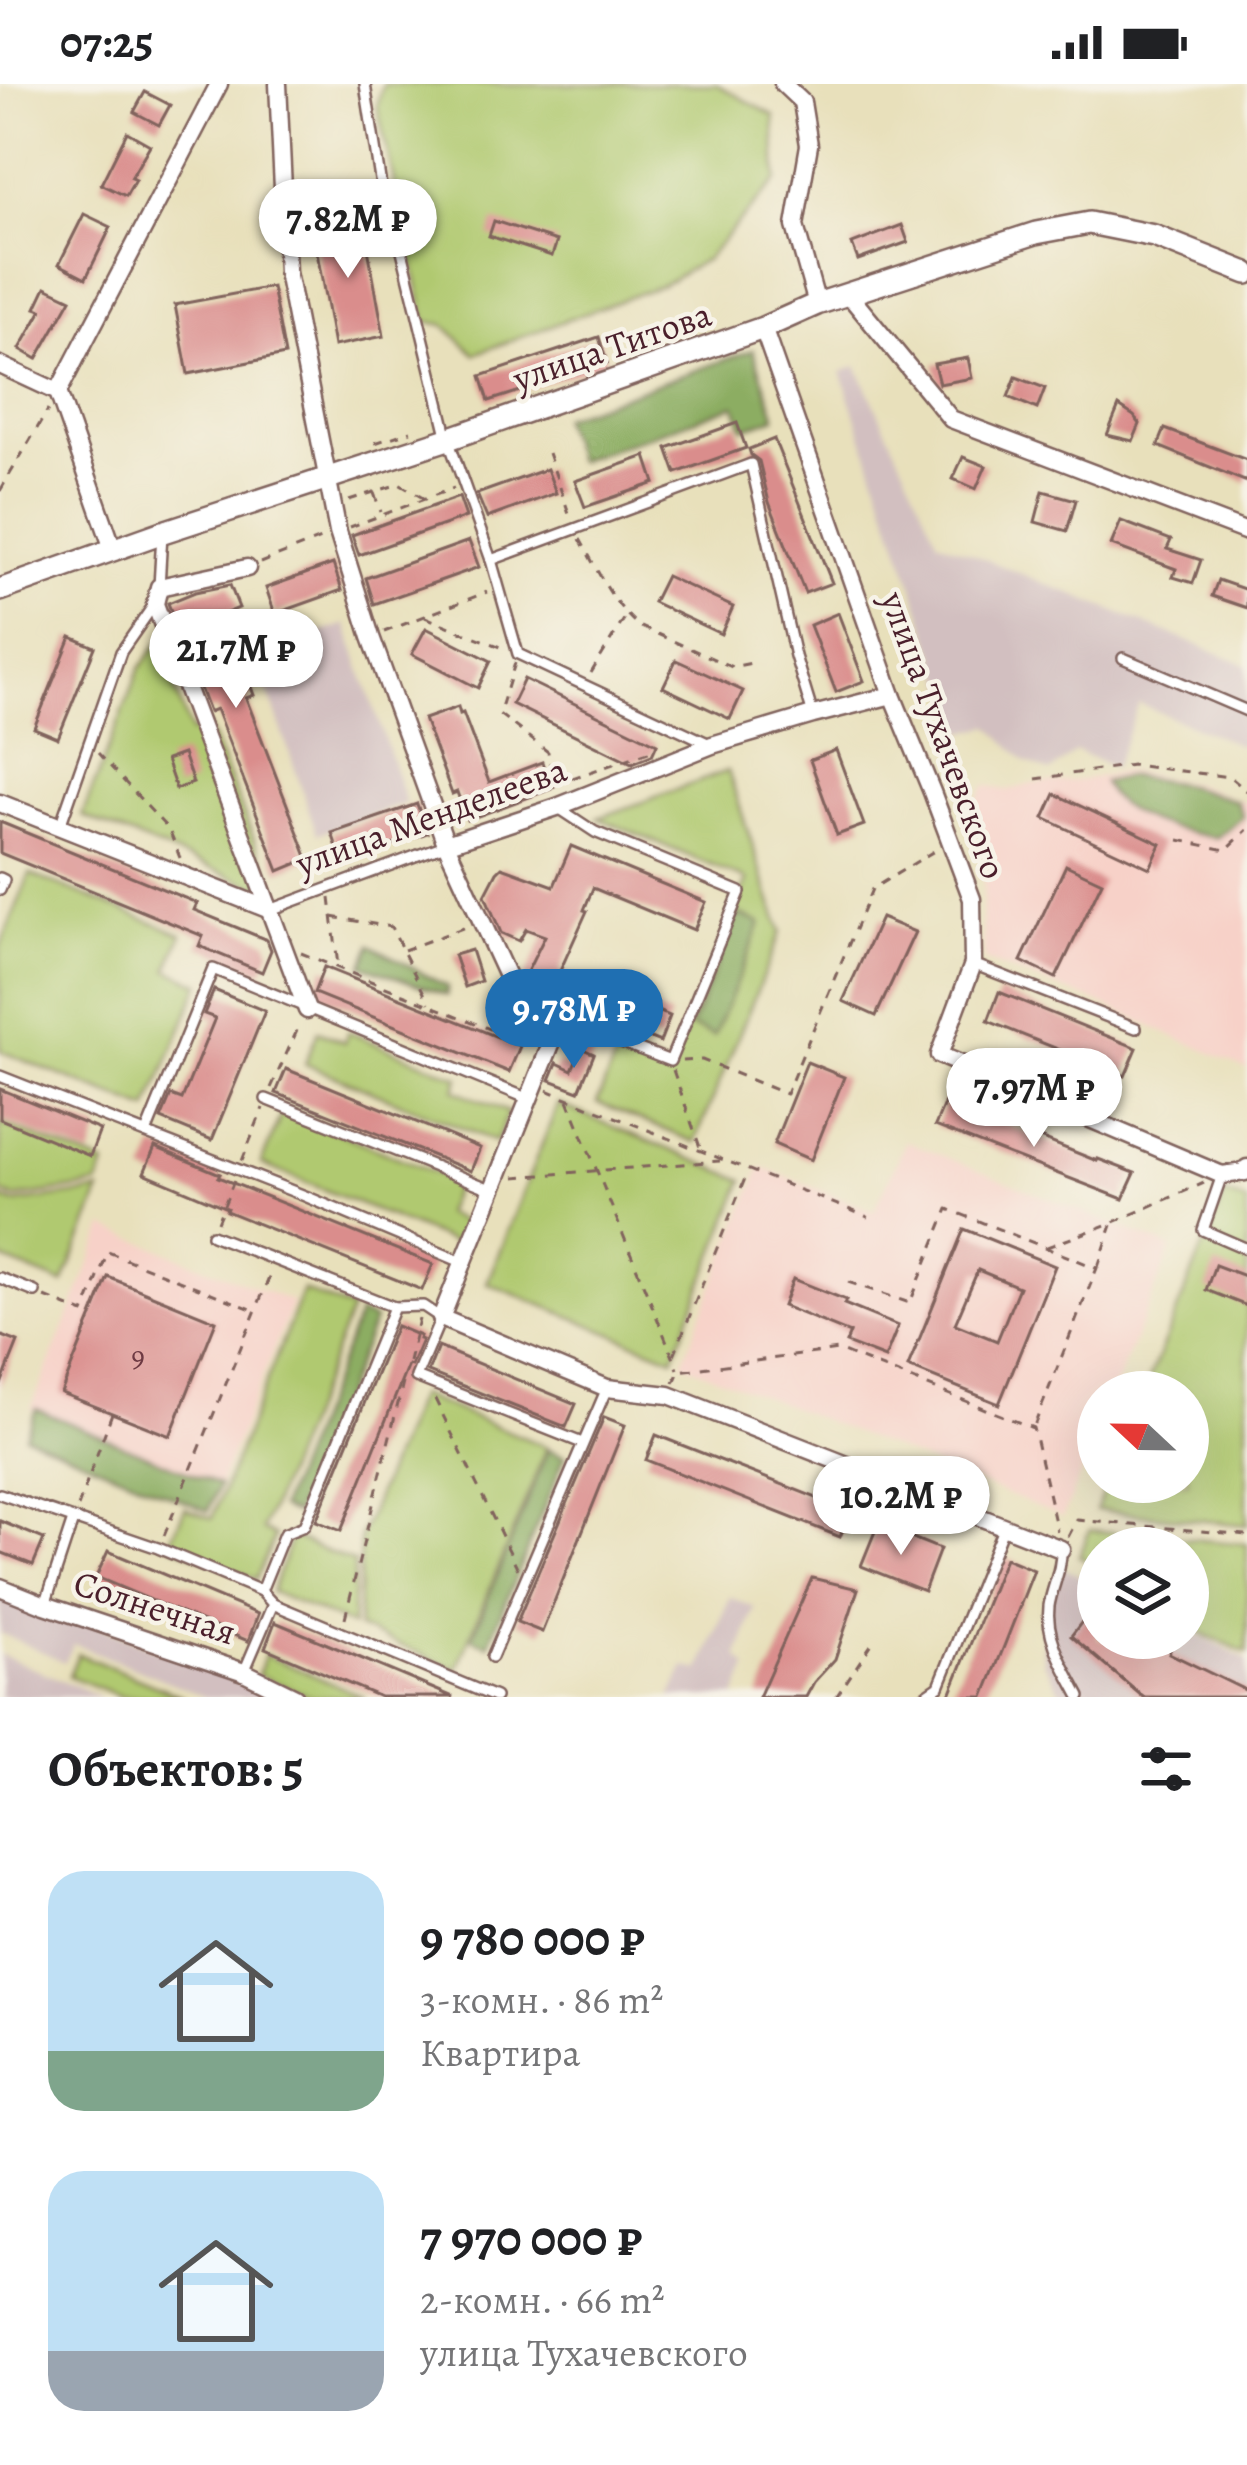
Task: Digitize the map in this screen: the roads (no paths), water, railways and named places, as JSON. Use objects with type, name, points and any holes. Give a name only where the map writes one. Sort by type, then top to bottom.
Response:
[{"type":"street","points":[[58,392],[219,84]]},
{"type":"street","points":[[278,84],[287,272],[338,532],[446,844],[512,986],[538,1009],[561,1019],[441,1318],[607,1388],[669,1395],[1061,1550]]},
{"type":"street","points":[[783,84],[802,102],[809,145],[796,226],[817,304]]},
{"type":"street","name":"улица Титова","points":[[0,590],[448,439],[764,328],[817,304],[1036,233],[1089,223],[1154,236],[1247,273]]},
{"type":"street","points":[[849,296],[951,419],[1247,532]]},
{"type":"street","name":"улица Тухачевского","points":[[764,328],[892,695],[972,899],[973,964],[939,1055],[1222,1175]]},
{"type":"street","points":[[0,365],[58,392],[113,549]]},
{"type":"street","points":[[247,568],[157,596],[307,1010]]},
{"type":"street","name":"улица Менделеева","points":[[446,844],[557,807],[712,745],[892,695]]},
{"type":"street","name":"улица Менделеева","points":[[0,803],[270,910]]},
{"type":"street","points":[[1222,1175],[1247,1168]]},
{"type":"street","name":"Солнечная","points":[[0,1587],[244,1672],[295,1697]]},
{"type":"lane","points":[[365,84],[384,205],[396,226],[448,439],[500,587],[518,654],[712,745]]},
{"type":"lane","points":[[491,560],[751,464],[813,715]]},
{"type":"lane","points":[[59,826],[121,652],[157,596],[163,532]]},
{"type":"lane","points":[[1124,658],[1247,711]]},
{"type":"lane","points":[[557,807],[595,832],[740,892],[670,1061],[561,1019]]},
{"type":"lane","name":"улица Менделеева","points":[[270,910],[446,844]]},
{"type":"lane","points":[[0,878],[4,880],[0,890]]},
{"type":"lane","points":[[973,964],[1136,1028]]},
{"type":"lane","points":[[146,1133],[213,969],[307,1010],[532,1092]]},
{"type":"lane","points":[[0,1076],[464,1263]]},
{"type":"lane","points":[[266,1099],[495,1184]]},
{"type":"lane","points":[[1222,1175],[1202,1230],[1247,1249]]},
{"type":"lane","points":[[212,1235],[394,1306],[423,1306],[441,1318],[416,1378],[582,1444]]},
{"type":"lane","points":[[0,1278],[34,1292]]},
{"type":"lane","points":[[261,1591],[284,1534],[304,1526],[394,1306]]},
{"type":"lane","points":[[492,1657],[607,1388]]},
{"type":"lane","points":[[0,1494],[158,1548],[261,1591],[273,1604],[495,1697]]},
{"type":"lane","name":"Солнечная","points":[[45,1605],[73,1520]]},
{"type":"lane","points":[[922,1697],[939,1686],[1004,1528]]},
{"type":"lane","points":[[1061,1550],[1062,1567],[1048,1608],[1055,1648],[1080,1697]]},
{"type":"lane","points":[[244,1672],[273,1604]]}]
